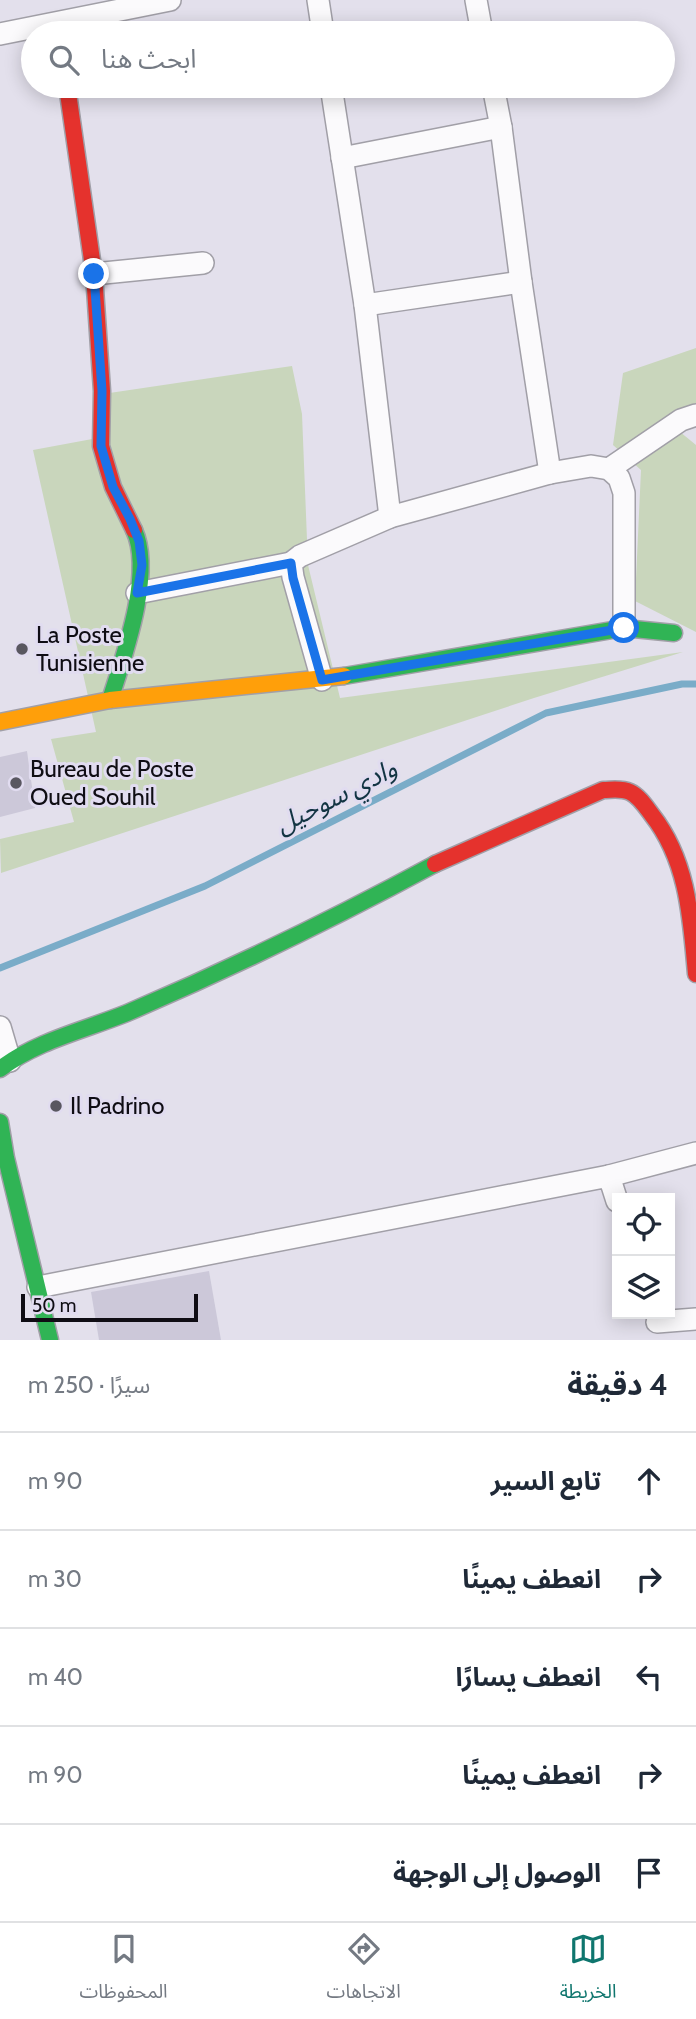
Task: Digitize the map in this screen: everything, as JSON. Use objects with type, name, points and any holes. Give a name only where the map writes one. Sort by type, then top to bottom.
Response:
[{"type":"street","points":[[77,21],[117,5],[170,0]]},
{"type":"street","points":[[318,0],[321,21]]},
{"type":"street","points":[[475,0],[479,21]]},
{"type":"street","points":[[0,34],[21,32]]},
{"type":"street","points":[[69,98],[94,274],[102,391],[101,446],[113,487],[139,541],[142,565],[130,637],[110,701]]},
{"type":"street","points":[[333,98],[365,306],[390,517]]},
{"type":"street","points":[[495,98],[550,473]]},
{"type":"street","points":[[342,158],[501,127]]},
{"type":"street","points":[[94,274],[202,263]]},
{"type":"street","points":[[365,306],[521,282]]},
{"type":"street","points":[[609,469],[681,420],[696,415]]},
{"type":"street","points":[[137,593],[291,563],[300,556],[390,517],[550,473],[591,466],[609,469],[619,478],[624,493],[624,628]]},
{"type":"street","points":[[291,563],[322,680]]},
{"type":"street","points":[[0,722],[110,701],[322,680],[624,628],[674,633]]},
{"type":"street","points":[[4,1050],[36,1048],[126,1013],[345,912],[444,859],[603,790],[621,789],[633,793],[658,821],[670,840],[686,883],[696,974]]},
{"type":"street","points":[[0,1122],[3,1153],[50,1340]]},
{"type":"street","points":[[38,1287],[609,1176],[696,1153]]},
{"type":"street","points":[[609,1176],[614,1193]]},
{"type":"street","points":[[658,1325],[696,1319]]},
{"type":"green space","points":[[696,348],[696,404],[663,418],[696,445],[696,632],[635,601],[641,470],[613,445],[623,373]]},
{"type":"green space","points":[[292,366],[302,414],[308,565],[340,698],[683,652],[534,698],[1,873],[0,839],[74,822],[51,739],[96,732],[33,450],[103,437],[96,395]]},
{"type":"building","name":"Bureau de Poste Oued Souhil","points":[[27,751],[35,808],[0,817],[0,757]]},
{"type":"building","points":[[209,1271],[221,1340],[99,1340],[91,1292]]},
{"type":"waterway","name":"وادي سوحيل","points":[[0,968],[205,886],[546,713],[682,684],[696,684]]},
{"type":"traffic: fast","points":[[110,700],[129,638],[139,591],[141,569],[134,530]]},
{"type":"traffic: fast","points":[[344,676],[624,628],[674,633]]},
{"type":"traffic: fast","points":[[0,1069],[45,1043],[127,1013],[244,960],[435,864]]},
{"type":"traffic: fast","points":[[0,1122],[6,1158],[50,1340]]},
{"type":"traffic: slow","points":[[0,722],[110,700],[344,676]]},
{"type":"traffic: jam","points":[[69,98],[94,274],[102,391],[101,446],[113,487],[134,530]]},
{"type":"traffic: jam","points":[[435,864],[603,790],[630,792],[642,802],[673,851],[686,891],[696,974]]},
{"type":"place","name":"La Poste Tunisienne","points":[[22,649]]},
{"type":"place","name":"Bureau de Poste Oued Souhil","points":[[16,783]]},
{"type":"place","name":"Il Padrino","points":[[56,1106]]},
{"type":"route","points":[[94,274],[102,391],[101,446],[113,487],[139,541],[142,565],[137,593],[291,563],[322,680],[624,628]]}]
